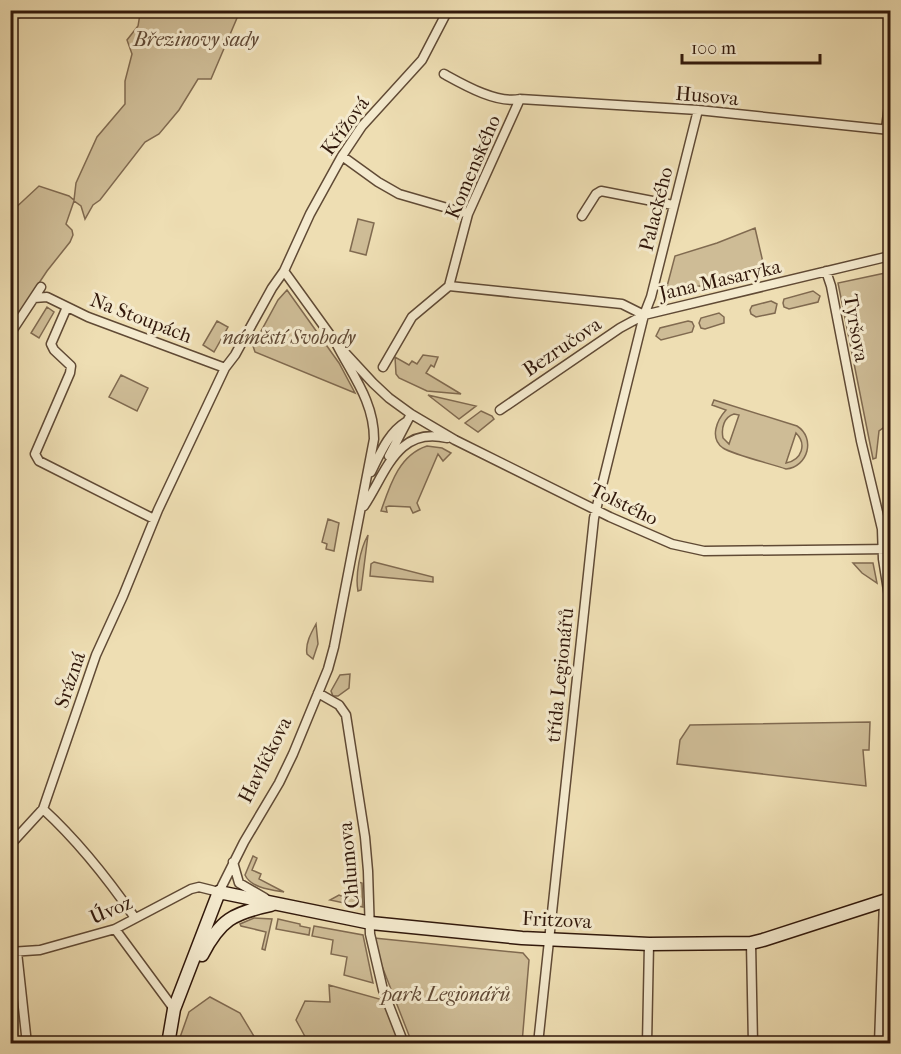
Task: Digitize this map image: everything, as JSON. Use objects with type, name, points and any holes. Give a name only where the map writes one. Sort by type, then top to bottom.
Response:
[{"type":"street","name":"Křížová","points":[[284,271],[310,214],[342,156],[367,121],[422,60],[448,10]]},
{"type":"street","name":"Husova","points":[[444,74],[510,101],[520,99],[698,111],[888,129]]},
{"type":"street","points":[[888,129],[891,97]]},
{"type":"street","name":"Komenského","points":[[449,286],[468,214],[520,99]]},
{"type":"street","name":"Palackého","points":[[644,315],[651,297],[698,111]]},
{"type":"street","points":[[342,156],[399,194],[468,214]]},
{"type":"street","points":[[582,216],[596,194],[601,191],[673,205]]},
{"type":"street","name":"Jana Masaryka","points":[[449,286],[622,304],[644,315],[891,256]]},
{"type":"street","points":[[225,368],[284,271],[336,343]]},
{"type":"street","name":"Tyršova","points":[[826,271],[886,549],[891,603]]},
{"type":"street","points":[[383,367],[412,317],[449,286]]},
{"type":"street","name":"Na Stoupách","points":[[10,334],[34,298],[47,297],[67,307],[225,368]]},
{"type":"street","points":[[67,307],[51,344],[54,350],[71,366],[70,373],[35,453],[36,458],[154,519]]},
{"type":"street","name":"Bezručova","points":[[500,410],[620,328],[644,315]]},
{"type":"street","name":"třída Legionářů","points":[[538,1044],[574,690],[596,509],[644,315]]},
{"type":"street","name":"Tolstého","points":[[336,343],[408,418],[658,538],[704,551],[886,549]]},
{"type":"street","name":"Havlíčkova","points":[[159,1044],[187,979],[219,892],[233,862],[294,754],[334,647],[374,439],[372,417],[362,387],[336,343]]},
{"type":"street","name":"Srázná","points":[[10,845],[43,809],[96,655],[154,519],[225,368]]},
{"type":"street","name":"Havlíčkova","points":[[367,478],[389,438],[408,418]]},
{"type":"street","name":"Havlíčkova","points":[[376,487],[408,418]]},
{"type":"street","name":"Havlíčkova","points":[[360,512],[394,456],[409,441],[427,436],[456,440]]},
{"type":"street","name":"Chlumova","points":[[318,693],[339,705],[346,715],[365,837],[370,934],[383,990],[404,1044]]},
{"type":"street","points":[[43,809],[85,852],[135,918]]},
{"type":"street","points":[[233,862],[239,883],[276,904]]},
{"type":"street","name":"Úvoz","points":[[14,952],[40,950],[115,929],[191,889],[199,887],[219,892]]},
{"type":"street","name":"Fritzova","points":[[219,892],[371,923],[549,941],[649,944],[751,943],[887,900]]},
{"type":"street","points":[[879,1044],[887,900]]},
{"type":"street","points":[[187,979],[220,926],[251,909],[276,904]]},
{"type":"street","points":[[115,929],[173,1012]]},
{"type":"street","points":[[751,943],[753,1044]]},
{"type":"street","points":[[646,1044],[649,944]]},
{"type":"street","points":[[14,952],[27,1044]]},
{"type":"street","name":"Havlíčkova","points":[[168,1044],[173,1012]]},
{"type":"green space","name":"Březinovy sady","points":[[137,11],[240,11],[211,79],[198,79],[179,110],[159,134],[145,142],[100,200],[93,205],[85,219],[81,206],[74,201],[66,224],[72,230],[73,235],[70,242],[47,271],[11,325],[11,212],[39,186],[69,196],[74,200],[76,183],[97,137],[125,104],[125,81],[132,54],[127,40],[138,26],[140,14]]},
{"type":"green space","points":[[358,219],[374,223],[366,255],[350,251]]},
{"type":"green space","points":[[755,228],[765,271],[665,294],[675,256]]},
{"type":"green space","points":[[890,272],[890,423],[879,431],[876,458],[873,459],[838,283]]},
{"type":"green space","name":"náměstí Svobody","points":[[287,290],[339,363],[355,393],[255,352],[253,346],[278,300]]},
{"type":"green space","points":[[813,291],[820,296],[818,302],[789,309],[784,307],[784,299]]},
{"type":"green space","points":[[771,301],[777,304],[775,313],[756,317],[751,314],[752,306]]},
{"type":"green space","points":[[47,307],[54,312],[39,338],[31,333]]},
{"type":"green space","points":[[719,313],[724,317],[724,323],[705,329],[701,328],[699,323],[701,318]]},
{"type":"green space","points":[[217,321],[228,327],[214,352],[203,345]]},
{"type":"green space","points":[[688,321],[694,326],[692,332],[661,340],[656,336],[660,328]]},
{"type":"green space","points":[[423,355],[438,357],[434,367],[431,365],[426,373],[461,394],[427,391],[399,378],[396,374],[395,357],[409,365],[412,361],[417,364]]},
{"type":"green space","points":[[121,375],[148,388],[137,411],[109,397]]},
{"type":"green space","points":[[428,395],[476,406],[459,419]]},
{"type":"green space","points":[[714,400],[797,426],[803,431],[808,444],[804,458],[794,467],[786,469],[728,451],[719,444],[715,434],[717,424],[726,410],[712,405]],"holes":[[[734,414],[739,415],[729,444],[723,438],[722,430],[726,420]],[[796,433],[801,442],[801,451],[796,459],[786,463]]]},
{"type":"green space","points":[[481,411],[494,419],[478,432],[465,423]]},
{"type":"green space","points":[[427,446],[442,448],[451,453],[443,461],[438,454],[417,503],[420,510],[413,513],[410,507],[389,506],[386,507],[387,512],[381,511],[397,472],[409,456]]},
{"type":"green space","points":[[328,519],[339,523],[334,551],[326,549],[327,544],[322,542]]},
{"type":"green space","points":[[368,535],[361,590],[358,591],[359,563]]},
{"type":"green space","points":[[374,562],[433,577],[433,582],[370,576],[371,564]]},
{"type":"green space","points":[[853,563],[873,563],[877,583],[862,573]]},
{"type":"green space","points":[[316,624],[318,644],[313,659],[307,654],[307,646]]},
{"type":"green space","points":[[350,674],[349,688],[338,696],[333,696],[331,691],[340,675]]},
{"type":"green space","points":[[870,722],[869,750],[863,750],[866,786],[677,764],[680,740],[690,725]]},
{"type":"green space","points":[[253,856],[257,858],[252,870],[261,874],[259,879],[284,892],[262,888],[248,879],[245,875]]},
{"type":"green space","points":[[358,882],[362,883],[363,907],[330,900],[339,895],[349,899]]},
{"type":"green space","points":[[254,918],[272,919],[265,950],[262,949],[266,932],[240,924]]},
{"type":"green space","points":[[278,919],[310,928],[309,935],[276,929]]},
{"type":"green space","points":[[314,926],[363,935],[373,983],[344,975],[347,957],[331,954],[333,940],[312,936]]},
{"type":"green space","name":"park Legionářů","points":[[374,938],[523,953],[529,960],[522,1043],[412,1043],[378,956]]},
{"type":"green space","points":[[329,985],[383,1000],[400,1043],[307,1043],[296,1020],[305,1001],[330,1002]]},
{"type":"green space","points":[[210,997],[240,1013],[258,1043],[178,1043],[189,1012]]},
{"type":"shaded area","points":[[18,10],[104,11],[81,17],[34,14],[11,21],[11,13]]}]
